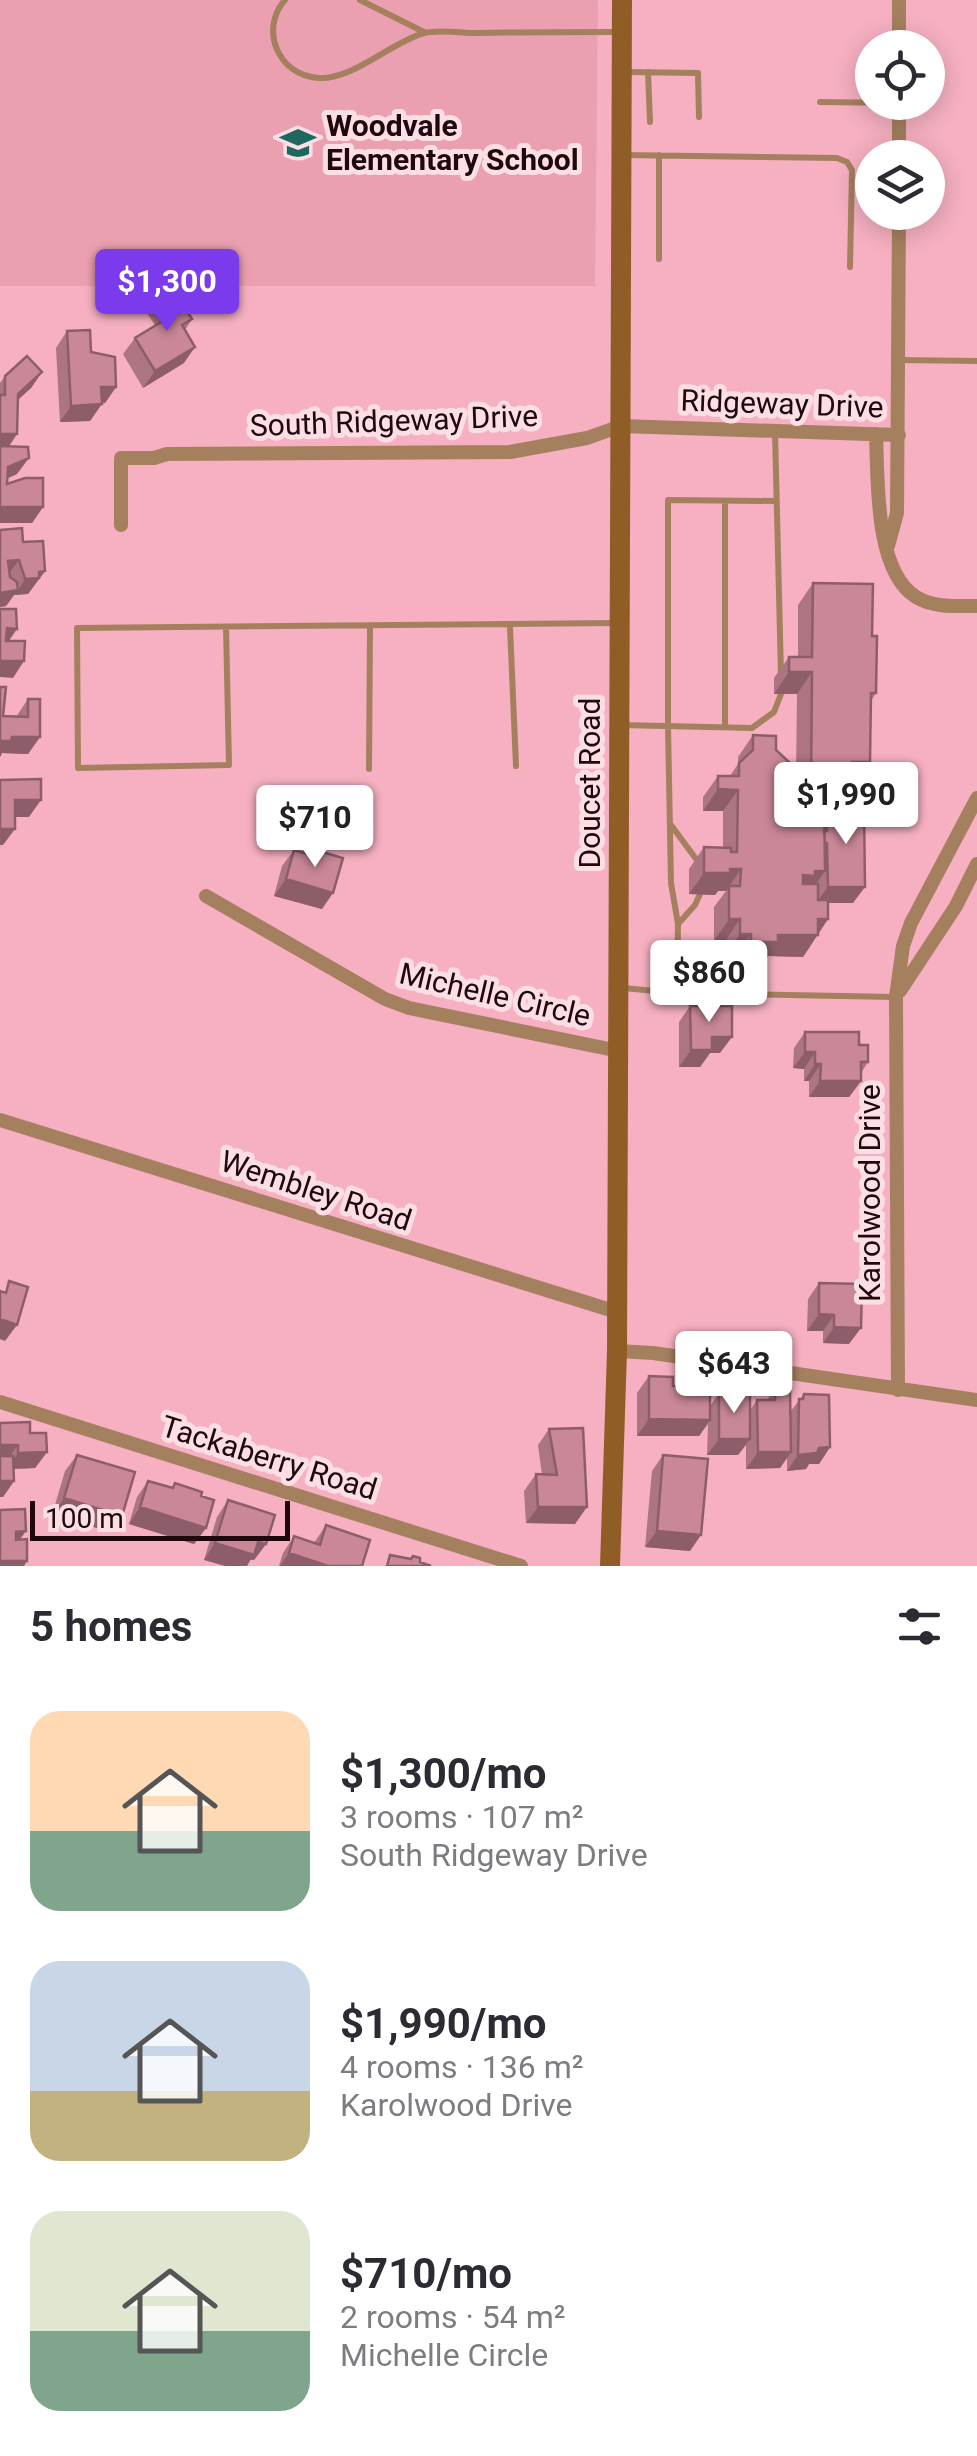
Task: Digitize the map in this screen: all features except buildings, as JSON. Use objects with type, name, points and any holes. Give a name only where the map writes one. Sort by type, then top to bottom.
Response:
[{"type":"street","name":"Doucet Road","points":[[610,1566],[617,1351],[622,0]]},
{"type":"street","points":[[900,0],[900,30]]},
{"type":"street","name":"Ridgeway Drive","points":[[621,426],[899,435],[899,230]]},
{"type":"street","name":"South Ridgeway Drive","points":[[122,525],[121,458],[168,454],[510,452],[587,438],[621,426]]},
{"type":"street","points":[[876,434],[879,518],[894,574],[915,596],[945,606],[977,606]]},
{"type":"street","points":[[888,546],[897,513],[899,435]]},
{"type":"street","name":"Karolwood Drive","points":[[898,1390],[896,997],[903,946],[911,922],[977,798]]},
{"type":"street","points":[[896,997],[956,906],[977,864]]},
{"type":"street","name":"Michelle Circle","points":[[206,896],[385,999],[409,1008],[619,1051]]},
{"type":"street","name":"Wembley Road","points":[[0,1120],[617,1312]]},
{"type":"street","points":[[617,1351],[654,1353],[977,1400]]},
{"type":"street","name":"Tackaberry Road","points":[[0,1402],[520,1566]]},
{"type":"lane","points":[[284,0],[273,16],[271,33],[275,48],[285,62],[318,78],[340,74],[426,33],[622,32]]},
{"type":"lane","points":[[360,0],[426,33]]},
{"type":"lane","points":[[622,72],[698,73],[699,116]]},
{"type":"lane","points":[[648,72],[650,122]]},
{"type":"lane","points":[[820,102],[855,102]]},
{"type":"lane","points":[[622,155],[837,158],[847,162],[852,170],[850,267]]},
{"type":"lane","points":[[659,155],[659,259]]},
{"type":"lane","points":[[899,360],[977,361]]},
{"type":"lane","points":[[775,431],[781,678]]},
{"type":"lane","points":[[677,994],[678,924],[671,883],[668,726],[668,500],[776,501]]},
{"type":"lane","points":[[724,727],[725,501]]},
{"type":"lane","points":[[226,628],[229,765],[78,768],[77,628],[620,623]]},
{"type":"lane","points":[[369,769],[370,627]]},
{"type":"lane","points":[[510,627],[516,766]]},
{"type":"lane","points":[[620,726],[752,728],[774,712],[781,694]]},
{"type":"lane","points":[[670,824],[701,869]]},
{"type":"lane","points":[[678,924],[700,894]]},
{"type":"lane","points":[[619,988],[677,994],[896,997]]},
{"type":"shaded area","name":"Woodvale Elementary School","points":[[0,0],[598,0],[595,286],[0,286]]},
{"type":"place","name":"Woodvale Elementary School","points":[[298,143]]}]
